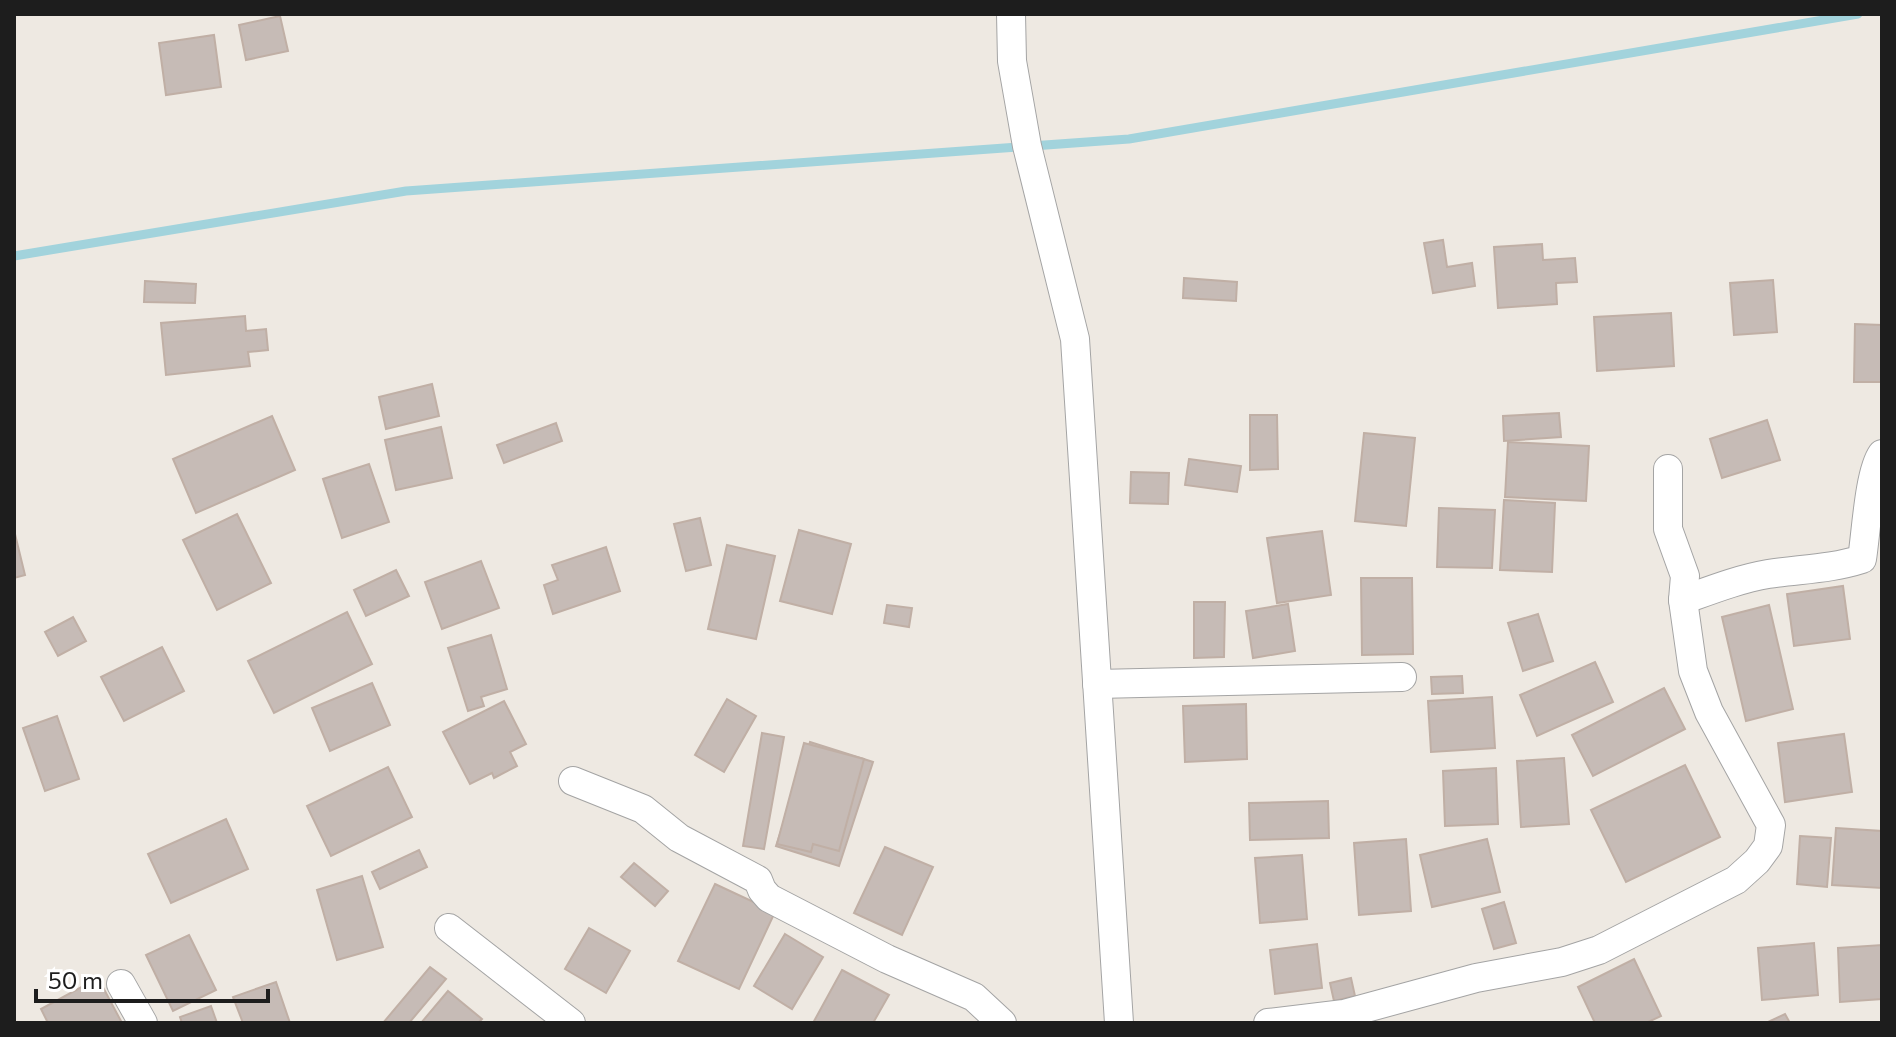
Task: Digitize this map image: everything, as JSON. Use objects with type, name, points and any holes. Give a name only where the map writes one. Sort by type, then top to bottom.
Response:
[{"type":"street","points":[[1011,14],[1012,61],[1027,146],[1075,339],[1119,1023]]},
{"type":"street","points":[[1683,600],[1766,574],[1837,567],[1862,559],[1873,482],[1882,454]]},
{"type":"street","points":[[1268,1023],[1344,1014],[1476,978],[1562,962],[1599,950],[1736,880],[1768,846],[1771,825],[1709,712],[1693,671],[1683,600],[1685,576],[1668,529],[1668,469]]},
{"type":"street","points":[[1097,684],[1402,677]]},
{"type":"street","points":[[573,781],[643,809],[679,838],[758,880],[769,898],[887,959],[974,997],[1002,1023]]},
{"type":"street","points":[[449,928],[571,1023]]},
{"type":"street","points":[[121,984],[143,1023]]},
{"type":"building","points":[[280,16],[288,51],[246,60],[239,25]]},
{"type":"building","points":[[214,35],[221,87],[166,95],[159,43]]},
{"type":"building","points":[[1443,240],[1447,267],[1472,263],[1475,286],[1433,293],[1424,243]]},
{"type":"building","points":[[1542,244],[1543,260],[1575,258],[1577,282],[1556,283],[1557,304],[1498,308],[1494,247]]},
{"type":"building","points":[[1184,278],[1237,282],[1236,301],[1183,298]]},
{"type":"building","points":[[1773,280],[1777,332],[1734,335],[1730,283]]},
{"type":"building","points":[[145,281],[196,284],[195,303],[144,302]]},
{"type":"building","points":[[1671,313],[1674,366],[1597,371],[1594,317]]},
{"type":"building","points":[[245,316],[246,331],[266,329],[268,350],[248,352],[250,366],[166,375],[161,323]]},
{"type":"building","points":[[1855,324],[1882,325],[1882,382],[1854,382]]},
{"type":"building","points":[[432,384],[439,416],[386,429],[379,397]]},
{"type":"building","points":[[1559,413],[1561,437],[1504,441],[1503,416]]},
{"type":"building","points":[[1250,415],[1277,415],[1278,469],[1250,470]]},
{"type":"building","points":[[272,416],[295,470],[196,513],[173,459]]},
{"type":"building","points":[[1767,420],[1780,460],[1722,478],[1710,439]]},
{"type":"building","points":[[556,423],[562,441],[504,463],[497,445]]},
{"type":"building","points":[[441,427],[452,478],[396,490],[385,440]]},
{"type":"building","points":[[1364,433],[1415,438],[1406,526],[1355,521]]},
{"type":"building","points":[[1508,442],[1589,446],[1586,501],[1505,497]]},
{"type":"building","points":[[1189,459],[1241,466],[1237,492],[1185,485]]},
{"type":"building","points":[[369,464],[389,522],[342,538],[323,479]]},
{"type":"building","points":[[1131,472],[1169,473],[1168,504],[1130,503]]},
{"type":"building","points":[[1504,500],[1555,503],[1552,572],[1500,570]]},
{"type":"building","points":[[1439,508],[1495,510],[1492,568],[1437,567]]},
{"type":"building","points":[[237,514],[271,583],[217,610],[183,540]]},
{"type":"building","points":[[700,518],[711,565],[686,571],[674,524]]},
{"type":"building","points":[[14,530],[25,575],[14,578]]},
{"type":"building","points":[[799,530],[851,544],[832,614],[780,601]]},
{"type":"building","points":[[1322,531],[1331,595],[1277,603],[1267,538]]},
{"type":"building","points":[[727,545],[775,556],[756,639],[708,629]]},
{"type":"building","points":[[606,547],[620,591],[553,614],[544,585],[558,580],[552,565]]},
{"type":"building","points":[[481,561],[499,608],[442,629],[425,582]]},
{"type":"building","points":[[396,570],[409,596],[366,616],[354,590]]},
{"type":"building","points":[[1361,578],[1412,578],[1413,654],[1362,655]]},
{"type":"building","points":[[1843,586],[1850,639],[1794,646],[1787,594]]},
{"type":"building","points":[[1194,602],[1225,602],[1224,657],[1194,658]]},
{"type":"building","points":[[1288,604],[1295,651],[1253,658],[1246,611]]},
{"type":"building","points":[[887,605],[912,608],[909,627],[884,623]]},
{"type":"building","points":[[1769,605],[1793,709],[1746,721],[1722,617]]},
{"type":"building","points":[[347,612],[372,664],[274,713],[248,661]]},
{"type":"building","points":[[1538,614],[1553,661],[1523,671],[1508,623]]},
{"type":"building","points":[[73,617],[86,641],[58,656],[45,632]]},
{"type":"building","points":[[491,635],[507,689],[481,697],[484,706],[468,711],[448,648]]},
{"type":"building","points":[[162,647],[184,691],[124,721],[101,677]]},
{"type":"building","points":[[1595,662],[1613,702],[1537,736],[1520,695]]},
{"type":"building","points":[[1462,676],[1463,693],[1432,694],[1431,677]]},
{"type":"building","points":[[372,683],[390,725],[330,751],[312,708]]},
{"type":"building","points":[[1664,688],[1685,729],[1593,776],[1572,735]]},
{"type":"building","points":[[1492,697],[1495,748],[1431,752],[1428,701]]},
{"type":"building","points":[[727,699],[756,716],[724,772],[695,755]]},
{"type":"building","points":[[504,701],[526,744],[510,752],[517,766],[494,778],[492,773],[470,784],[443,732]]},
{"type":"building","points":[[1246,704],[1247,759],[1185,762],[1183,706]]},
{"type":"building","points":[[57,716],[79,779],[45,791],[23,728]]},
{"type":"building","points":[[762,733],[784,737],[764,849],[743,846]]},
{"type":"building","points":[[1844,734],[1852,792],[1785,802],[1778,743]]},
{"type":"building","points":[[810,742],[873,762],[839,866],[776,846]]},
{"type":"building","points":[[804,743],[864,759],[839,851],[813,844],[811,852],[777,844]]},
{"type":"building","points":[[1564,758],[1569,824],[1521,827],[1517,761]]},
{"type":"building","points":[[1685,765],[1720,837],[1626,882],[1591,810]]},
{"type":"building","points":[[388,767],[412,817],[331,856],[307,806]]},
{"type":"building","points":[[1496,768],[1498,824],[1445,826],[1443,771]]},
{"type":"building","points":[[1328,801],[1329,838],[1250,840],[1249,803]]},
{"type":"building","points":[[226,819],[248,869],[171,903],[148,854]]},
{"type":"building","points":[[1836,828],[1882,831],[1882,888],[1832,885]]},
{"type":"building","points":[[1800,836],[1831,838],[1827,887],[1797,884]]},
{"type":"building","points":[[1406,839],[1411,911],[1359,915],[1354,843]]},
{"type":"building","points":[[1487,839],[1500,892],[1432,907],[1420,855]]},
{"type":"building","points":[[885,847],[933,867],[902,935],[854,913]]},
{"type":"building","points":[[419,850],[427,867],[380,889],[372,872]]},
{"type":"building","points":[[1302,855],[1307,919],[1260,923],[1255,858]]},
{"type":"building","points":[[634,863],[668,891],[655,906],[621,877]]},
{"type":"building","points":[[362,876],[383,947],[337,960],[317,890]]},
{"type":"building","points":[[715,884],[775,912],[739,989],[678,961]]},
{"type":"building","points":[[1504,902],[1516,943],[1494,949],[1482,909]]},
{"type":"building","points":[[589,928],[630,951],[606,993],[565,969]]},
{"type":"building","points":[[785,934],[823,957],[792,1009],[754,986]]},
{"type":"building","points":[[189,935],[216,990],[173,1011],[146,955]]},
{"type":"building","points":[[1814,943],[1818,995],[1762,1000],[1758,948]]},
{"type":"building","points":[[1317,944],[1322,988],[1275,994],[1270,950]]},
{"type":"building","points":[[1882,945],[1882,999],[1840,1002],[1838,948]]},
{"type":"building","points":[[1634,959],[1661,1016],[1646,1023],[1595,1023],[1578,987]]},
{"type":"building","points":[[430,967],[446,979],[409,1023],[383,1023]]},
{"type":"building","points":[[842,970],[889,995],[873,1023],[813,1023]]},
{"type":"building","points":[[98,978],[122,1023],[48,1023],[41,1009]]},
{"type":"building","points":[[1351,978],[1355,996],[1334,1001],[1330,983]]},
{"type":"building","points":[[276,982],[290,1023],[243,1023],[233,997]]},
{"type":"building","points":[[448,991],[482,1019],[478,1023],[421,1023]]},
{"type":"building","points":[[211,1006],[217,1023],[182,1023],[180,1017]]},
{"type":"building","points":[[1785,1014],[1790,1023],[1766,1023]]},
{"type":"waterway","points":[[14,256],[406,191],[1129,139],[1858,14]]}]
